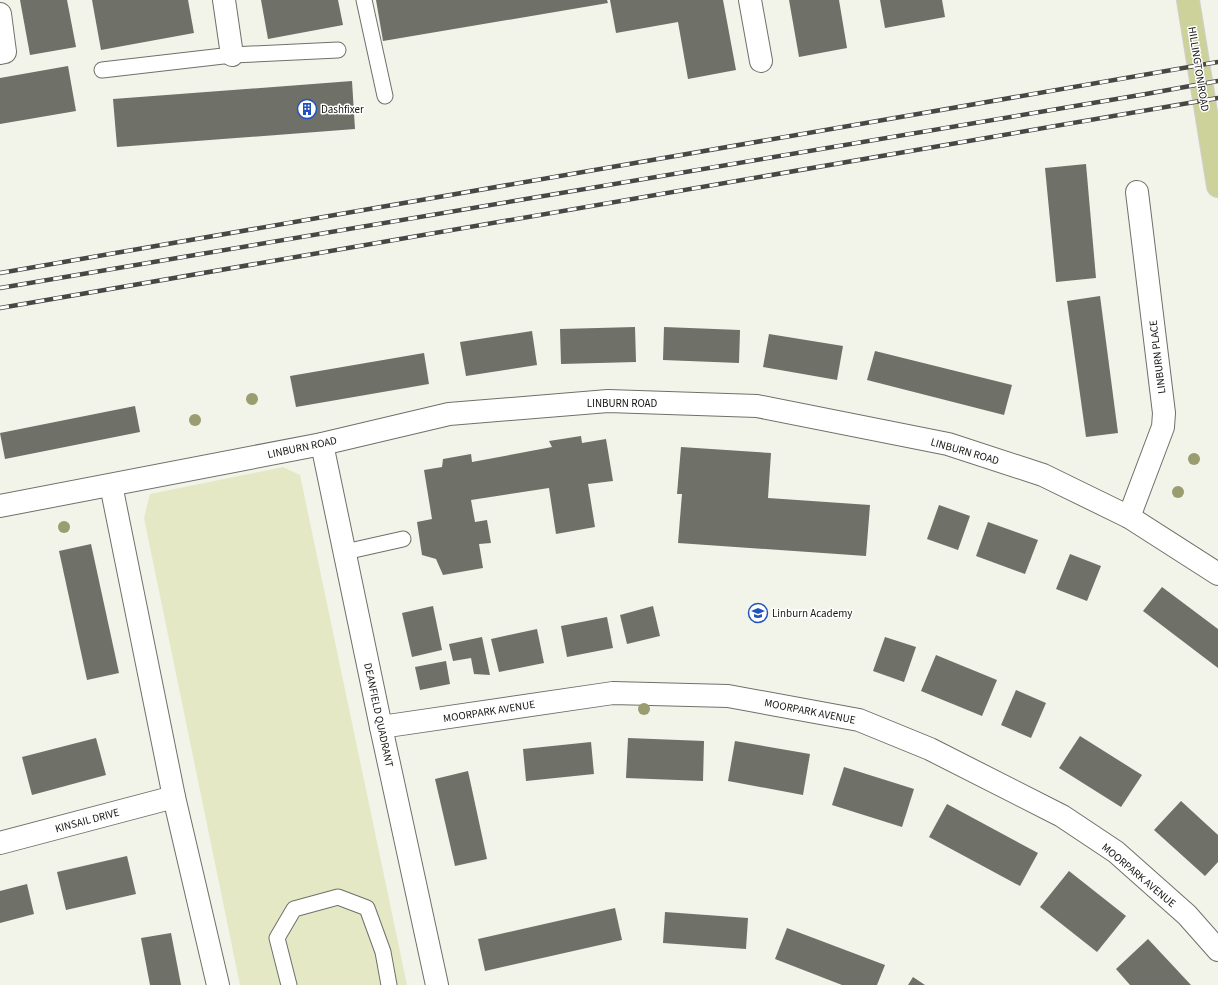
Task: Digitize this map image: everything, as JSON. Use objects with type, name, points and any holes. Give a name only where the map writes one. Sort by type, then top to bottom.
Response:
[{"type":"main road","name":"HILLINGTON ROAD","points":[[1188,0],[1218,186]]},
{"type":"street","points":[[224,0],[232,54]]},
{"type":"street","points":[[750,0],[761,61]]},
{"type":"street","points":[[0,14],[5,52],[0,53]]},
{"type":"street","name":"LINBURN PLACE","points":[[1129,517],[1162,426],[1164,413],[1137,192]]},
{"type":"street","name":"LINBURN ROAD","points":[[0,506],[322,444],[449,414],[608,401],[757,406],[948,444],[1043,475],[1129,517],[1218,574]]},
{"type":"street","name":"DEANFIELD QUADRANT","points":[[322,444],[437,985]]},
{"type":"street","points":[[111,485],[174,797],[218,985]]},
{"type":"street","name":"MOORPARK AVENUE","points":[[381,727],[613,693],[728,696],[859,720],[930,749],[1062,816],[1116,852],[1187,915],[1218,950]]},
{"type":"street","name":"KINSAIL DRIVE","points":[[0,843],[174,797]]},
{"type":"lane","points":[[364,0],[385,96]]},
{"type":"lane","points":[[102,70],[232,54],[338,50]]},
{"type":"lane","points":[[345,552],[403,539]]},
{"type":"lane","points":[[289,985],[277,938],[294,908],[338,897],[367,908],[383,952],[389,985]]},
{"type":"green space","points":[[283,467],[300,475],[407,985],[240,985],[144,518],[150,494]]},
{"type":"building","points":[[20,0],[67,0],[76,47],[30,55]]},
{"type":"building","points":[[92,0],[188,0],[194,33],[101,50]]},
{"type":"building","points":[[261,0],[338,0],[343,25],[268,39]]},
{"type":"building","points":[[376,0],[607,0],[608,3],[383,41]]},
{"type":"building","points":[[610,0],[723,0],[736,70],[688,79],[678,22],[616,33]]},
{"type":"building","points":[[789,0],[839,0],[847,48],[799,57]]},
{"type":"building","points":[[880,0],[942,0],[945,17],[885,28]]},
{"type":"building","points":[[68,66],[76,111],[0,124],[0,78]]},
{"type":"building","points":[[352,81],[355,129],[117,147],[113,99]]},
{"type":"building","points":[[1086,164],[1096,278],[1056,282],[1045,168]]},
{"type":"building","points":[[1100,296],[1118,433],[1086,437],[1067,301]]},
{"type":"building","points":[[635,327],[636,362],[561,364],[560,329]]},
{"type":"building","points":[[664,327],[740,330],[739,363],[663,360]]},
{"type":"building","points":[[532,331],[537,365],[466,376],[460,342]]},
{"type":"building","points":[[769,334],[843,346],[837,380],[763,367]]},
{"type":"building","points":[[875,351],[1012,385],[1004,415],[867,380]]},
{"type":"building","points":[[424,353],[429,384],[296,407],[290,376]]},
{"type":"building","points":[[135,406],[140,432],[5,459],[0,433]]},
{"type":"building","points":[[581,436],[582,443],[606,439],[613,481],[588,484],[595,527],[556,534],[549,488],[471,500],[475,522],[487,520],[491,543],[479,544],[483,568],[443,575],[436,559],[422,555],[417,522],[432,519],[424,470],[442,467],[443,459],[471,454],[472,462],[552,447],[549,441]]},
{"type":"building","points":[[681,447],[771,453],[768,498],[870,505],[866,556],[678,543],[682,494],[677,494]]},
{"type":"building","points":[[939,505],[970,516],[958,550],[927,539]]},
{"type":"building","points":[[988,522],[1038,540],[1025,574],[976,556]]},
{"type":"building","points":[[91,544],[119,673],[87,680],[59,551]]},
{"type":"building","points":[[1070,554],[1101,566],[1087,601],[1056,589]]},
{"type":"building","points":[[1162,587],[1218,629],[1218,668],[1143,611]]},
{"type":"building","points":[[433,606],[442,650],[412,657],[402,613]]},
{"type":"building","points":[[653,606],[660,636],[627,644],[620,615]]},
{"type":"building","points":[[607,617],[613,648],[567,657],[561,626]]},
{"type":"building","points":[[537,629],[544,663],[499,672],[491,639]]},
{"type":"building","points":[[482,637],[490,675],[474,674],[471,658],[453,661],[449,644]]},
{"type":"building","points":[[885,637],[916,647],[904,682],[873,671]]},
{"type":"building","points":[[936,655],[997,680],[982,716],[921,691]]},
{"type":"building","points":[[446,661],[450,684],[420,690],[415,667]]},
{"type":"building","points":[[1016,690],[1046,703],[1031,738],[1001,725]]},
{"type":"building","points":[[1080,736],[1142,775],[1121,807],[1059,768]]},
{"type":"building","points":[[96,738],[106,775],[32,795],[22,757]]},
{"type":"building","points":[[628,738],[704,741],[703,781],[626,778]]},
{"type":"building","points":[[735,741],[810,754],[803,795],[728,781]]},
{"type":"building","points":[[591,742],[594,774],[526,781],[523,749]]},
{"type":"building","points":[[844,767],[914,789],[902,827],[832,805]]},
{"type":"building","points":[[468,771],[487,859],[455,866],[435,779]]},
{"type":"building","points":[[1181,801],[1218,835],[1218,862],[1205,876],[1154,830]]},
{"type":"building","points":[[947,804],[1038,853],[1020,886],[929,837]]},
{"type":"building","points":[[127,856],[136,894],[66,910],[57,872]]},
{"type":"building","points":[[1069,871],[1126,916],[1097,952],[1040,907]]},
{"type":"building","points":[[27,884],[34,914],[0,923],[0,891]]},
{"type":"building","points":[[615,908],[622,940],[485,971],[478,939]]},
{"type":"building","points":[[665,912],[748,918],[746,949],[663,943]]},
{"type":"building","points":[[787,928],[885,965],[877,985],[842,985],[775,959]]},
{"type":"building","points":[[171,933],[181,985],[150,985],[141,938]]},
{"type":"building","points":[[1148,939],[1191,985],[1130,985],[1116,969]]},
{"type":"building","points":[[913,977],[925,985],[908,985]]},
{"type":"railway","points":[[0,273],[1218,62]]},
{"type":"railway","points":[[0,288],[1218,81]]},
{"type":"railway","points":[[0,308],[1218,98]]},
{"type":"place","name":"Dashfixer","points":[[307,109]]},
{"type":"place","name":"Linburn Academy","points":[[758,613]]}]
